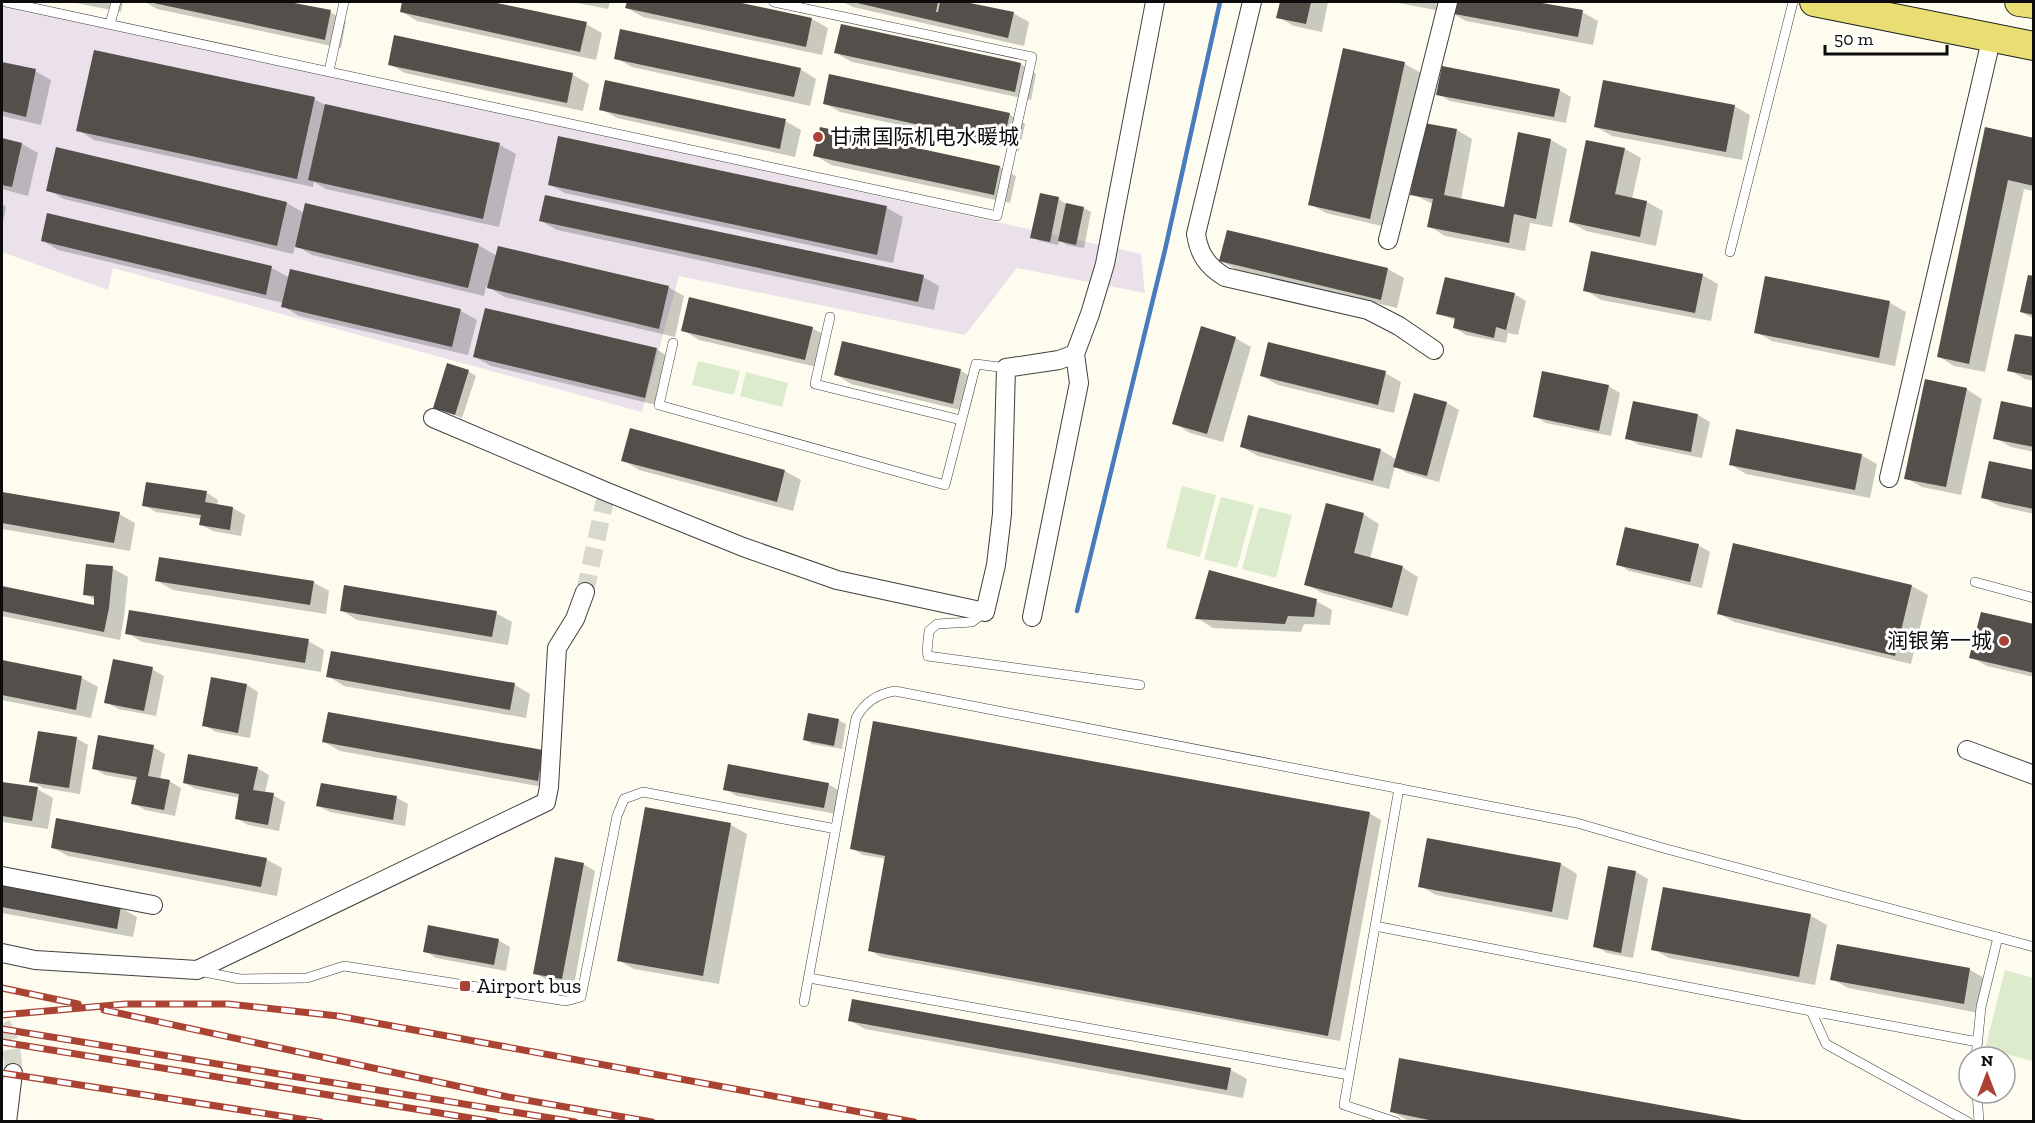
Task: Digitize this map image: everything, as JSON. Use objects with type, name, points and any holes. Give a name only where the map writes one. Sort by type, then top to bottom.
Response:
[{"type":"main road","points":[[1814,2],[2034,46]]},
{"type":"main road","points":[[2019,2],[2034,4]]},
{"type":"street","points":[[1032,617],[1079,383],[1075,354],[1105,264],[1155,2]]},
{"type":"street","points":[[1252,2],[1196,234],[1198,248],[1204,260],[1213,270],[1225,277],[1368,310],[1399,326],[1434,350]]},
{"type":"street","points":[[1388,240],[1448,2]]},
{"type":"street","points":[[1889,478],[1992,36]]},
{"type":"street","points":[[434,418],[606,496],[743,547],[837,580],[985,612],[996,565],[1002,514],[1006,368],[1059,360],[1075,354]]},
{"type":"street","points":[[2,953],[34,960],[197,970],[546,802],[549,787],[556,648],[575,619],[585,592]]},
{"type":"street","points":[[1967,750],[2034,775]]},
{"type":"street","points":[[2,876],[153,905]]},
{"type":"street","points":[[7,1122],[13,1073]]},
{"type":"lane","points":[[6,2],[997,216],[1032,57],[774,2]]},
{"type":"lane","points":[[110,24],[116,2]]},
{"type":"lane","points":[[329,71],[344,2]]},
{"type":"lane","points":[[1730,252],[1792,2]]},
{"type":"lane","points":[[830,317],[815,384],[960,420]]},
{"type":"lane","points":[[673,343],[659,405],[945,485],[976,364],[1006,368]]},
{"type":"lane","points":[[1975,582],[2034,598]]},
{"type":"lane","points":[[985,612],[972,622],[937,624],[929,631],[928,656],[1140,685]]},
{"type":"lane","points":[[804,1002],[856,718],[868,702],[885,692],[895,690],[1577,823],[2034,947]]},
{"type":"lane","points":[[1396,1122],[1344,1106],[1399,788]]},
{"type":"lane","points":[[197,970],[240,979],[307,978],[344,966],[566,1001],[581,997],[617,816],[624,799],[643,792],[836,829]]},
{"type":"lane","points":[[1375,926],[1978,1042]]},
{"type":"lane","points":[[1978,1045],[1981,1007],[1998,937]]},
{"type":"lane","points":[[808,978],[1349,1075]]},
{"type":"lane","points":[[1811,1011],[1826,1044],[1968,1122]]},
{"type":"lane","points":[[1978,1105],[1979,1122]]},
{"type":"shaded area","points":[[2,2],[1141,254],[1145,293],[1017,268],[965,335],[679,276],[642,412],[113,268],[108,290],[2,252]]},
{"type":"green space","points":[[698,361],[740,371],[734,395],[692,385]]},
{"type":"green space","points":[[746,372],[788,383],[782,407],[740,396]]},
{"type":"green space","points":[[1182,486],[1216,495],[1200,557],[1166,548]]},
{"type":"green space","points":[[1221,497],[1254,505],[1237,568],[1204,559]]},
{"type":"green space","points":[[1259,507],[1292,515],[1276,578],[1242,569]]},
{"type":"green space","points":[[2005,970],[2033,978],[2033,1061],[2017,1057],[2017,1045],[1986,1045]]},
{"type":"building","points":[[149,2],[289,2],[331,10],[325,40]]},
{"type":"building","points":[[402,2],[492,2],[587,22],[580,52],[400,12]]},
{"type":"building","points":[[627,2],[737,2],[812,18],[806,47],[625,8]]},
{"type":"building","points":[[853,2],[938,2],[936,12],[938,12],[940,2],[965,2],[1014,12],[1008,38]]},
{"type":"building","points":[[1280,2],[1311,2],[1306,24],[1276,18]]},
{"type":"building","points":[[1451,2],[1536,2],[1583,10],[1578,37],[1449,13]]},
{"type":"building","points":[[841,24],[1021,63],[1015,92],[834,53]]},
{"type":"building","points":[[620,29],[801,68],[794,97],[614,59]]},
{"type":"building","points":[[394,35],[573,73],[567,103],[388,65]]},
{"type":"building","points":[[1343,48],[1405,62],[1370,219],[1308,205]]},
{"type":"building","points":[[94,50],[315,97],[297,179],[76,131]]},
{"type":"building","points":[[2,62],[36,69],[26,117],[2,111]]},
{"type":"building","points":[[1442,66],[1560,89],[1554,117],[1436,95]]},
{"type":"building","points":[[829,74],[1010,113],[1003,143],[823,104]]},
{"type":"building","points":[[605,80],[786,119],[780,149],[599,110]]},
{"type":"building","points":[[1603,80],[1735,105],[1726,152],[1594,127]]},
{"type":"building","points":[[325,104],[500,143],[483,219],[308,180]]},
{"type":"building","points":[[1424,123],[1457,129],[1444,195],[1504,207],[1518,132],[1551,139],[1536,219],[1514,214],[1509,243],[1427,227],[1433,199],[1410,195]]},
{"type":"building","points":[[820,127],[1000,166],[994,195],[813,156]]},
{"type":"building","points":[[1985,127],[2034,138],[2034,186],[2008,180],[1969,364],[1937,357]]},
{"type":"building","points":[[558,136],[887,206],[877,255],[548,185]]},
{"type":"building","points":[[2,138],[22,143],[12,187],[2,185]]},
{"type":"building","points":[[1586,140],[1625,148],[1615,194],[1647,201],[1640,237],[1569,222]]},
{"type":"building","points":[[56,147],[287,202],[277,246],[46,191]]},
{"type":"building","points":[[1040,193],[1059,197],[1050,242],[1030,238]]},
{"type":"building","points":[[545,195],[924,275],[918,302],[539,221]]},
{"type":"building","points":[[305,203],[479,244],[468,288],[295,247]]},
{"type":"building","points":[[1066,203],[1084,207],[1076,245],[1058,241]]},
{"type":"building","points":[[47,213],[272,266],[266,295],[41,241]]},
{"type":"building","points":[[1227,230],[1388,268],[1381,300],[1219,261]]},
{"type":"building","points":[[498,246],[669,286],[659,329],[487,288]]},
{"type":"building","points":[[1591,251],[1703,274],[1695,313],[1583,291]]},
{"type":"building","points":[[290,269],[461,309],[452,347],[281,307]]},
{"type":"building","points":[[2028,275],[2034,276],[2034,315],[2020,312]]},
{"type":"building","points":[[1765,276],[1890,301],[1879,358],[1754,333]]},
{"type":"building","points":[[1445,277],[1515,293],[1506,330],[1496,327],[1494,338],[1453,328],[1455,318],[1436,314]]},
{"type":"building","points":[[689,297],[813,327],[805,360],[681,331]]},
{"type":"building","points":[[485,308],[657,348],[645,398],[473,357]]},
{"type":"building","points":[[1201,326],[1236,337],[1207,434],[1172,424]]},
{"type":"building","points":[[2015,334],[2034,337],[2034,376],[2007,371]]},
{"type":"building","points":[[842,341],[961,369],[953,404],[834,375]]},
{"type":"building","points":[[1268,342],[1386,371],[1378,405],[1260,376]]},
{"type":"building","points":[[447,363],[469,370],[455,415],[433,408]]},
{"type":"building","points":[[1542,371],[1609,385],[1599,431],[1533,417]]},
{"type":"building","points":[[1925,379],[1967,388],[1946,487],[1904,479]]},
{"type":"building","points":[[1414,393],[1447,402],[1427,476],[1393,467]]},
{"type":"building","points":[[1633,401],[1698,414],[1691,452],[1625,439]]},
{"type":"building","points":[[2001,401],[2034,408],[2034,447],[1993,439]]},
{"type":"building","points":[[1248,415],[1381,449],[1373,481],[1240,447]]},
{"type":"building","points":[[630,428],[785,470],[777,502],[621,461]]},
{"type":"building","points":[[1736,429],[1862,454],[1855,490],[1729,465]]},
{"type":"building","points":[[1989,461],[2034,470],[2034,509],[1981,498]]},
{"type":"building","points":[[146,482],[207,491],[205,502],[233,507],[230,530],[199,525],[201,515],[142,506]]},
{"type":"building","points":[[2,492],[120,512],[114,543],[2,523]]},
{"type":"building","points":[[1326,503],[1364,513],[1354,553],[1403,566],[1392,608],[1304,585]]},
{"type":"building","points":[[1625,527],[1699,544],[1690,582],[1616,565]]},
{"type":"building","points":[[1733,543],[1912,585],[1895,656],[1717,614]]},
{"type":"building","points":[[159,557],[314,581],[310,605],[155,581]]},
{"type":"building","points":[[86,564],[113,566],[104,632],[2,611],[2,586],[94,605],[94,596],[83,595]]},
{"type":"building","points":[[1209,570],[1317,599],[1314,617],[1288,616],[1285,624],[1195,619]]},
{"type":"building","points":[[344,585],[497,611],[492,637],[340,611]]},
{"type":"building","points":[[129,610],[309,639],[305,663],[125,634]]},
{"type":"building","name":"润银第一城","points":[[1981,612],[2034,624],[2034,673],[1969,658]]},
{"type":"building","points":[[331,651],[515,683],[510,710],[326,677]]},
{"type":"building","points":[[113,659],[153,667],[144,711],[104,703]]},
{"type":"building","points":[[2,660],[82,676],[76,710],[2,695]]},
{"type":"building","points":[[211,677],[247,684],[238,733],[202,726]]},
{"type":"building","points":[[328,712],[543,750],[538,781],[322,742]]},
{"type":"building","points":[[808,713],[839,719],[834,746],[803,740]]},
{"type":"building","points":[[873,721],[1370,812],[1328,1036],[868,951],[885,856],[850,849]]},
{"type":"building","points":[[38,731],[77,737],[69,788],[29,782]]},
{"type":"building","points":[[98,735],[154,745],[148,776],[170,780],[164,810],[131,804],[137,777],[92,769]]},
{"type":"building","points":[[188,754],[258,767],[253,790],[274,793],[268,825],[235,819],[239,794],[183,783]]},
{"type":"building","points":[[728,764],[829,783],[824,808],[723,790]]},
{"type":"building","points":[[2,782],[38,787],[32,821],[2,816]]},
{"type":"building","points":[[321,783],[397,796],[393,820],[316,806]]},
{"type":"building","points":[[645,807],[731,823],[703,976],[617,961]]},
{"type":"building","points":[[56,818],[267,858],[261,887],[51,848]]},
{"type":"building","points":[[1427,838],[1561,863],[1552,912],[1418,887]]},
{"type":"building","points":[[555,857],[584,863],[562,979],[533,974]]},
{"type":"building","points":[[1608,866],[1636,871],[1621,953],[1593,947]]},
{"type":"building","points":[[2,883],[121,906],[117,929],[2,907]]},
{"type":"building","points":[[1663,887],[1811,914],[1799,977],[1651,950]]},
{"type":"building","points":[[428,925],[499,939],[494,965],[423,952]]},
{"type":"building","points":[[1837,944],[1970,968],[1964,1004],[1830,980]]},
{"type":"building","points":[[852,999],[1231,1068],[1227,1090],[848,1021]]},
{"type":"building","points":[[1399,1058],[1743,1120],[1743,1122],[1439,1122],[1390,1112]]},
{"type":"waterway","points":[[1077,611],[1165,250],[1220,2]]},
{"type":"tunnel","points":[[585,592],[605,500]]},
{"type":"tunnel","points":[[2,1024],[11,1048],[13,1073]]},
{"type":"railway","points":[[2,988],[78,1004]]},
{"type":"railway","points":[[2,1015],[126,1004],[228,1004],[338,1016],[914,1122]]},
{"type":"railway","points":[[104,1010],[508,1097],[652,1122]]},
{"type":"railway","points":[[2,1029],[575,1122]]},
{"type":"railway","points":[[2,1042],[495,1122]]},
{"type":"railway","points":[[2,1073],[320,1122]]},
{"type":"place","name":"甘肃国际机电水暖城","points":[[818,137]]},
{"type":"place","name":"润银第一城","points":[[2004,641]]},
{"type":"place","name":"Airport bus","points":[[465,986]]}]
